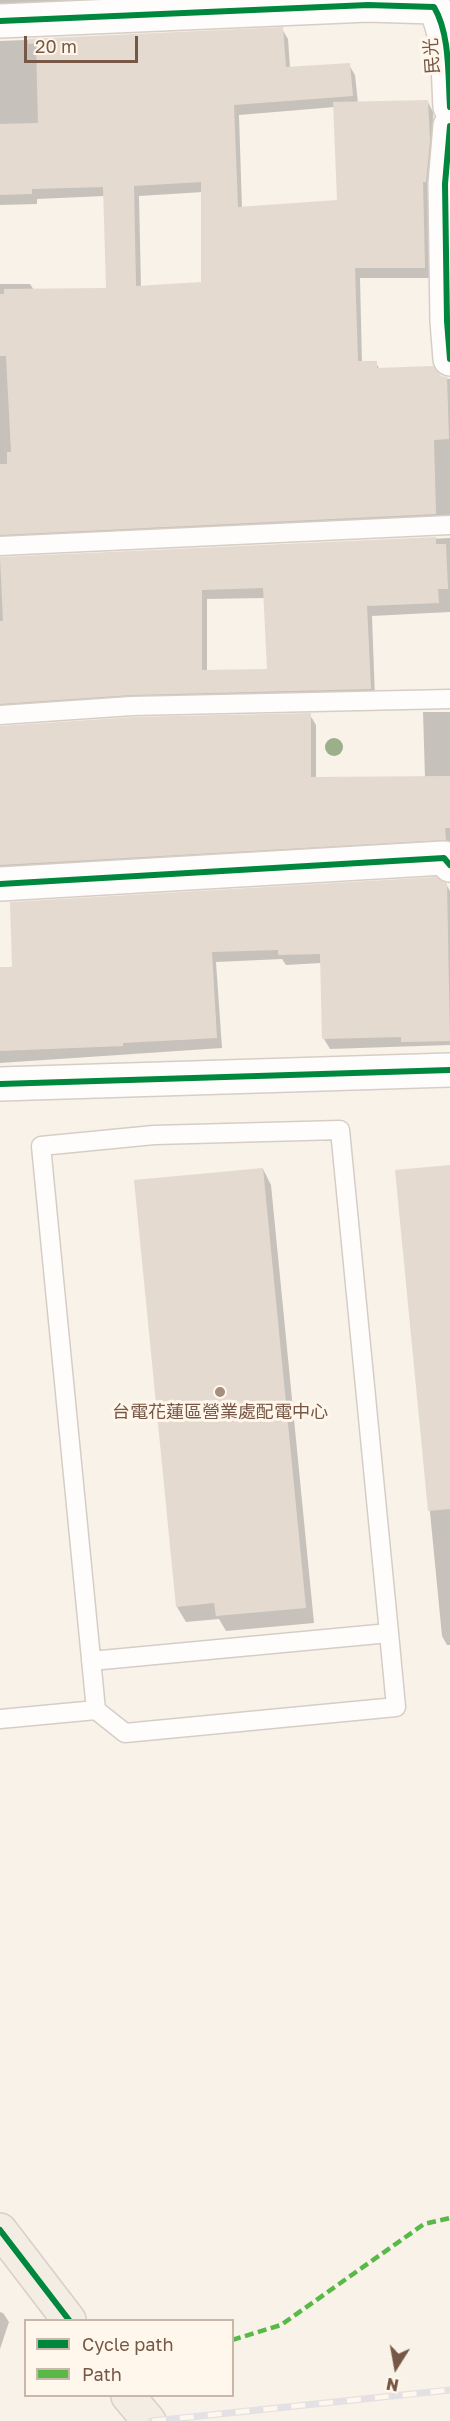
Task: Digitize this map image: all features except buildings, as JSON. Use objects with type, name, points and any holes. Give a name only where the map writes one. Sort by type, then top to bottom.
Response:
[{"type":"main road","points":[[0,2230],[68,2319]]},
{"type":"main road","points":[[129,2397],[149,2421]]},
{"type":"street","name":"民光","points":[[0,21],[368,5],[434,7],[442,19],[446,34],[450,107]]},
{"type":"street","points":[[450,126],[445,184],[450,359]]},
{"type":"street","points":[[0,884],[444,858],[450,865]]},
{"type":"street","points":[[0,1084],[450,1070]]},
{"type":"lane","points":[[0,546],[450,525]]},
{"type":"lane","points":[[0,715],[132,705],[450,699]]},
{"type":"lane","points":[[0,1719],[96,1710],[125,1732],[396,1707],[340,1130],[154,1135],[42,1146],[96,1710]]},
{"type":"lane","points":[[92,1661],[389,1633]]},
{"type":"railway","points":[[152,2421],[450,2390]]},
{"type":"marked path","points":[[234,2339],[281,2325],[424,2224],[450,2218]]},
{"type":"cycle path","points":[[0,21],[368,5],[434,7],[446,42],[450,107]]},
{"type":"cycle path","points":[[450,126],[445,184],[447,321],[450,359]]},
{"type":"cycle path","points":[[0,884],[444,858],[450,865]]},
{"type":"cycle path","points":[[0,1084],[450,1070]]},
{"type":"cycle path","points":[[0,2230],[68,2319]]},
{"type":"place","name":"台電花蓮區營業處配電中心","points":[[220,1392]]}]
